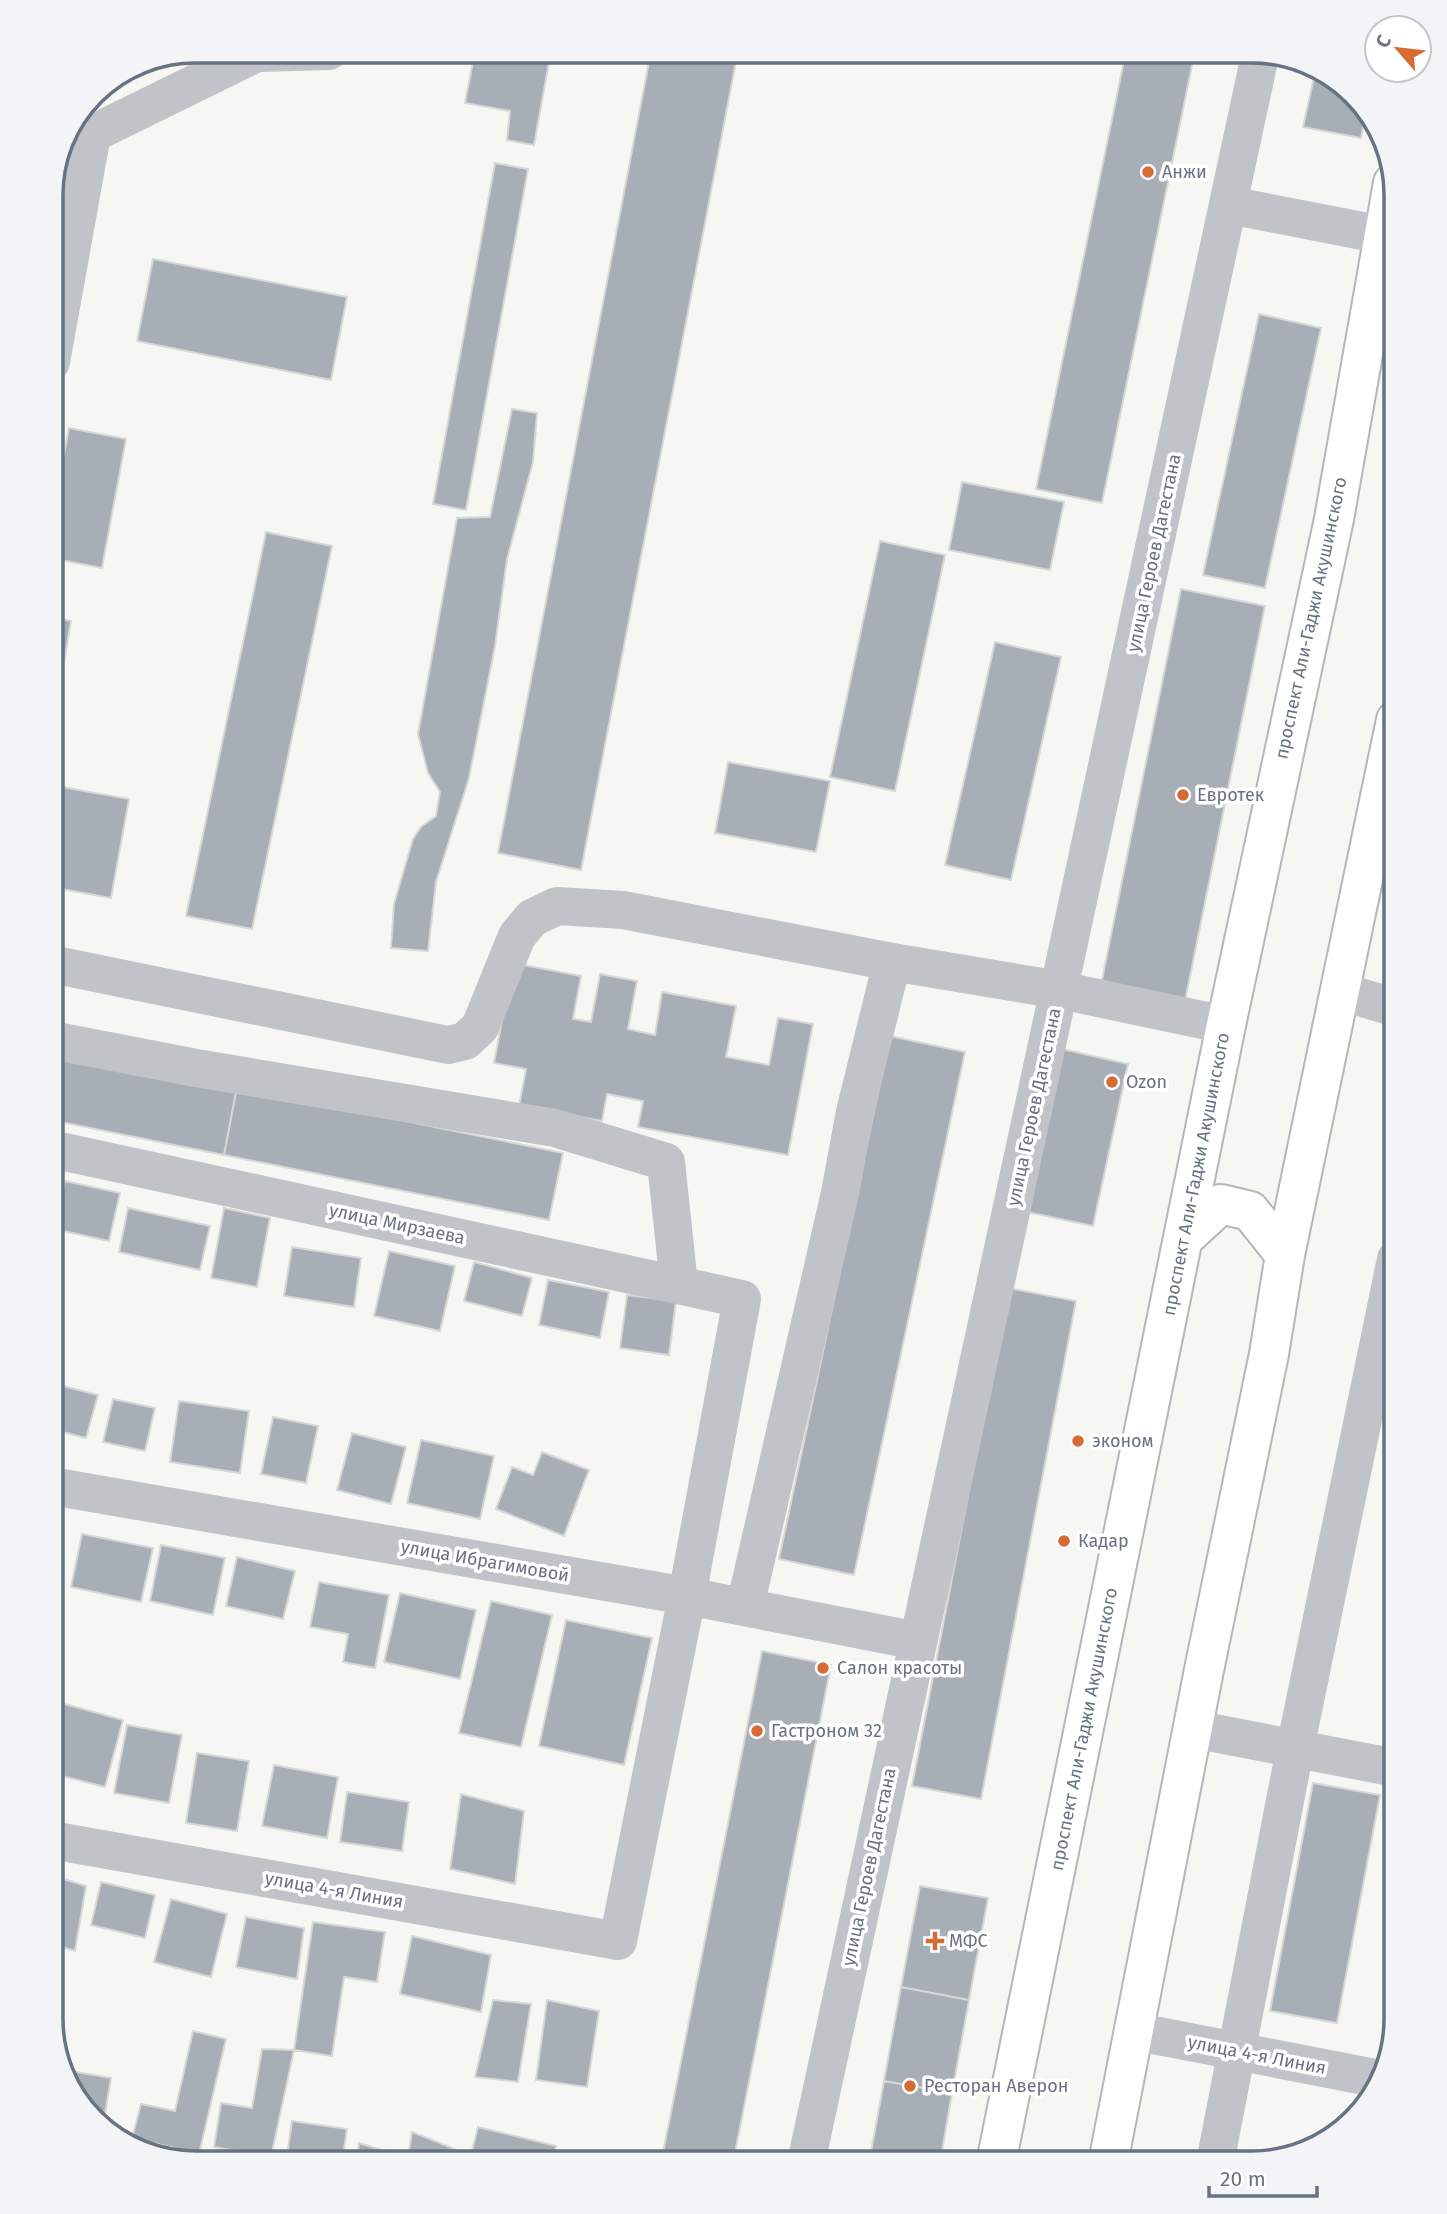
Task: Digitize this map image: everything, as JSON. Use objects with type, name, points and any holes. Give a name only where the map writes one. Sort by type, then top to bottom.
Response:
[{"type":"main road","name":"проспект Али-Гаджи Акушинского","points":[[998,2151],[1226,1025],[1334,519],[1384,231]]},
{"type":"main road","points":[[1110,2151],[1269,1353],[1285,1255],[1384,778]]},
{"type":"main road","points":[[1184,1238],[1221,1204],[1250,1211],[1285,1255]]},
{"type":"street","points":[[63,261],[78,135],[236,63]]},
{"type":"street","name":"улица Героев Дагестана","points":[[809,2151],[1259,63]]},
{"type":"street","points":[[1229,205],[1383,235]]},
{"type":"street","points":[[63,966],[448,1045],[465,1041],[480,1027],[517,936],[532,918],[557,906],[623,910],[891,962],[1060,990],[1226,1025]]},
{"type":"street","points":[[745,1607],[891,962]]},
{"type":"street","points":[[1340,991],[1384,1005]]},
{"type":"street","points":[[63,1042],[209,1070],[555,1128],[666,1162],[679,1285]]},
{"type":"street","name":"улица Мирзаева","points":[[63,1152],[743,1299],[687,1596]]},
{"type":"street","points":[[1217,2151],[1295,1749],[1382,1408],[1384,1387]]},
{"type":"street","name":"улица Ибрагимовой","points":[[63,1488],[687,1596],[918,1641]]},
{"type":"street","name":"улица 4-я Линия","points":[[63,1842],[618,1941],[687,1596]]},
{"type":"street","points":[[1192,1730],[1384,1766]]},
{"type":"street","name":"улица 4-я Линия","points":[[1133,2031],[1370,2077]]},
{"type":"building","points":[[473,63],[549,63],[534,145],[507,140],[510,111],[465,103]]},
{"type":"building","points":[[649,63],[736,63],[581,870],[498,853]]},
{"type":"building","points":[[1124,63],[1193,63],[1102,503],[1036,489]]},
{"type":"building","points":[[1314,79],[1339,96],[1364,125],[1361,138],[1303,127]]},
{"type":"building","points":[[495,163],[528,169],[466,510],[433,504]]},
{"type":"building","points":[[153,259],[347,297],[331,380],[137,341]]},
{"type":"building","points":[[1259,314],[1321,328],[1265,588],[1203,575]]},
{"type":"building","points":[[512,409],[537,413],[533,462],[507,559],[495,646],[469,778],[436,882],[428,951],[391,948],[394,904],[413,839],[421,827],[436,816],[440,792],[428,773],[418,734],[457,518],[490,517]]},
{"type":"building","points":[[69,428],[126,439],[102,568],[63,560],[63,460]]},
{"type":"building","points":[[962,482],[1064,502],[1050,570],[949,550]]},
{"type":"building","points":[[266,532],[332,546],[252,929],[186,916]]},
{"type":"building","points":[[880,541],[945,555],[895,791],[830,777]]},
{"type":"building","name":"Евротек","points":[[1181,589],[1265,606],[1185,1001],[1101,985]]},
{"type":"building","points":[[63,619],[71,621],[63,668]]},
{"type":"building","points":[[995,642],[1061,657],[1011,880],[945,865]]},
{"type":"building","points":[[728,762],[830,781],[816,852],[715,833]]},
{"type":"building","points":[[63,787],[129,799],[111,898],[63,889]]},
{"type":"building","points":[[513,963],[581,976],[573,1019],[591,1022],[600,974],[637,981],[628,1029],[655,1035],[662,992],[736,1006],[726,1057],[769,1065],[778,1018],[813,1024],[788,1155],[638,1127],[643,1101],[607,1094],[602,1121],[519,1106],[526,1069],[494,1063]]},
{"type":"building","points":[[890,1036],[965,1052],[854,1575],[779,1559]]},
{"type":"building","points":[[1062,1049],[1128,1064],[1093,1226],[1027,1212]]},
{"type":"building","points":[[63,1052],[237,1087],[224,1155],[63,1122]]},
{"type":"building","points":[[237,1087],[563,1153],[549,1220],[224,1155]]},
{"type":"building","points":[[65,1181],[120,1193],[109,1241],[63,1231]]},
{"type":"building","points":[[128,1208],[210,1226],[200,1270],[119,1252]]},
{"type":"building","points":[[224,1208],[270,1218],[257,1287],[211,1278]]},
{"type":"building","points":[[292,1247],[361,1258],[354,1307],[284,1296]]},
{"type":"building","points":[[389,1251],[455,1266],[440,1331],[374,1316]]},
{"type":"building","points":[[474,1262],[532,1278],[522,1316],[464,1301]]},
{"type":"building","points":[[548,1280],[609,1292],[600,1338],[539,1325]]},
{"type":"building","points":[[1008,1288],[1076,1301],[981,1799],[912,1786]]},
{"type":"building","points":[[627,1295],[676,1301],[669,1355],[620,1348]]},
{"type":"building","points":[[63,1386],[98,1395],[86,1438],[63,1432]]},
{"type":"building","points":[[113,1399],[155,1408],[145,1451],[103,1442]]},
{"type":"building","points":[[179,1401],[249,1411],[240,1473],[170,1462]]},
{"type":"building","points":[[273,1417],[318,1426],[306,1483],[261,1474]]},
{"type":"building","points":[[352,1433],[406,1447],[391,1504],[337,1490]]},
{"type":"building","points":[[421,1440],[494,1456],[480,1519],[407,1503]]},
{"type":"building","points":[[542,1452],[589,1470],[564,1536],[496,1509],[512,1467],[533,1475]]},
{"type":"building","points":[[82,1534],[153,1548],[141,1602],[71,1587]]},
{"type":"building","points":[[161,1545],[225,1558],[213,1615],[150,1601]]},
{"type":"building","points":[[237,1557],[295,1571],[283,1619],[226,1606]]},
{"type":"building","points":[[319,1582],[389,1595],[375,1668],[343,1662],[348,1634],[310,1627]]},
{"type":"building","points":[[400,1593],[476,1610],[460,1679],[384,1662]]},
{"type":"building","points":[[491,1601],[552,1615],[521,1747],[459,1733]]},
{"type":"building","points":[[566,1620],[652,1638],[624,1765],[539,1746]]},
{"type":"building","points":[[762,1651],[831,1665],[735,2151],[663,2151]]},
{"type":"building","points":[[63,1704],[123,1720],[105,1787],[63,1776]]},
{"type":"building","points":[[127,1725],[182,1735],[169,1803],[114,1793]]},
{"type":"building","points":[[197,1753],[249,1761],[237,1831],[186,1823]]},
{"type":"building","points":[[274,1765],[338,1777],[327,1838],[262,1826]]},
{"type":"building","points":[[1313,1783],[1380,1795],[1337,2023],[1270,2011]]},
{"type":"building","points":[[347,1792],[409,1802],[402,1851],[340,1842]]},
{"type":"building","points":[[461,1794],[524,1811],[515,1884],[450,1869]]},
{"type":"building","points":[[63,1879],[86,1886],[75,1951],[63,1947]]},
{"type":"building","points":[[101,1882],[155,1895],[145,1938],[91,1925]]},
{"type":"building","points":[[920,1886],[988,1898],[969,2000],[901,1987]]},
{"type":"building","points":[[171,1899],[227,1914],[211,1977],[154,1962]]},
{"type":"building","points":[[246,1917],[304,1928],[297,1979],[236,1967]]},
{"type":"building","points":[[313,1922],[385,1932],[377,1982],[344,1977],[332,2056],[294,2050]]},
{"type":"building","points":[[412,1936],[491,1955],[481,2012],[400,1994]]},
{"type":"building","points":[[901,1987],[969,2000],[952,2093],[884,2081]]},
{"type":"building","points":[[493,2000],[531,2004],[518,2082],[475,2077]]},
{"type":"building","points":[[547,2000],[599,2011],[587,2087],[536,2080]]},
{"type":"building","points":[[193,2031],[226,2039],[200,2151],[186,2151],[148,2142],[133,2135],[141,2104],[175,2111]]},
{"type":"building","points":[[262,2049],[294,2050],[272,2151],[237,2151],[214,2147],[221,2103],[252,2108]]},
{"type":"building","points":[[74,2072],[111,2078],[105,2115],[90,2099]]},
{"type":"building","points":[[884,2081],[952,2093],[942,2151],[871,2151]]},
{"type":"building","points":[[292,2121],[347,2129],[344,2151],[288,2151]]},
{"type":"building","points":[[478,2127],[556,2146],[555,2151],[472,2151]]},
{"type":"building","points":[[412,2132],[455,2149],[455,2151],[409,2151]]},
{"type":"building","points":[[359,2143],[385,2151],[358,2151]]},
{"type":"place","name":"Анжи","points":[[1148,172]]},
{"type":"place","name":"Евротек","points":[[1183,795]]},
{"type":"place","name":"Ozon","points":[[1112,1082]]},
{"type":"place","name":"эконом","points":[[1078,1441]]},
{"type":"place","name":"Кадар","points":[[1064,1541]]},
{"type":"place","name":"Салон красоты","points":[[823,1668]]},
{"type":"place","name":"Гастроном 32","points":[[757,1731]]},
{"type":"place","name":"МФС","points":[[935,1941]]},
{"type":"place","name":"Ресторан Аверон","points":[[910,2086]]}]
